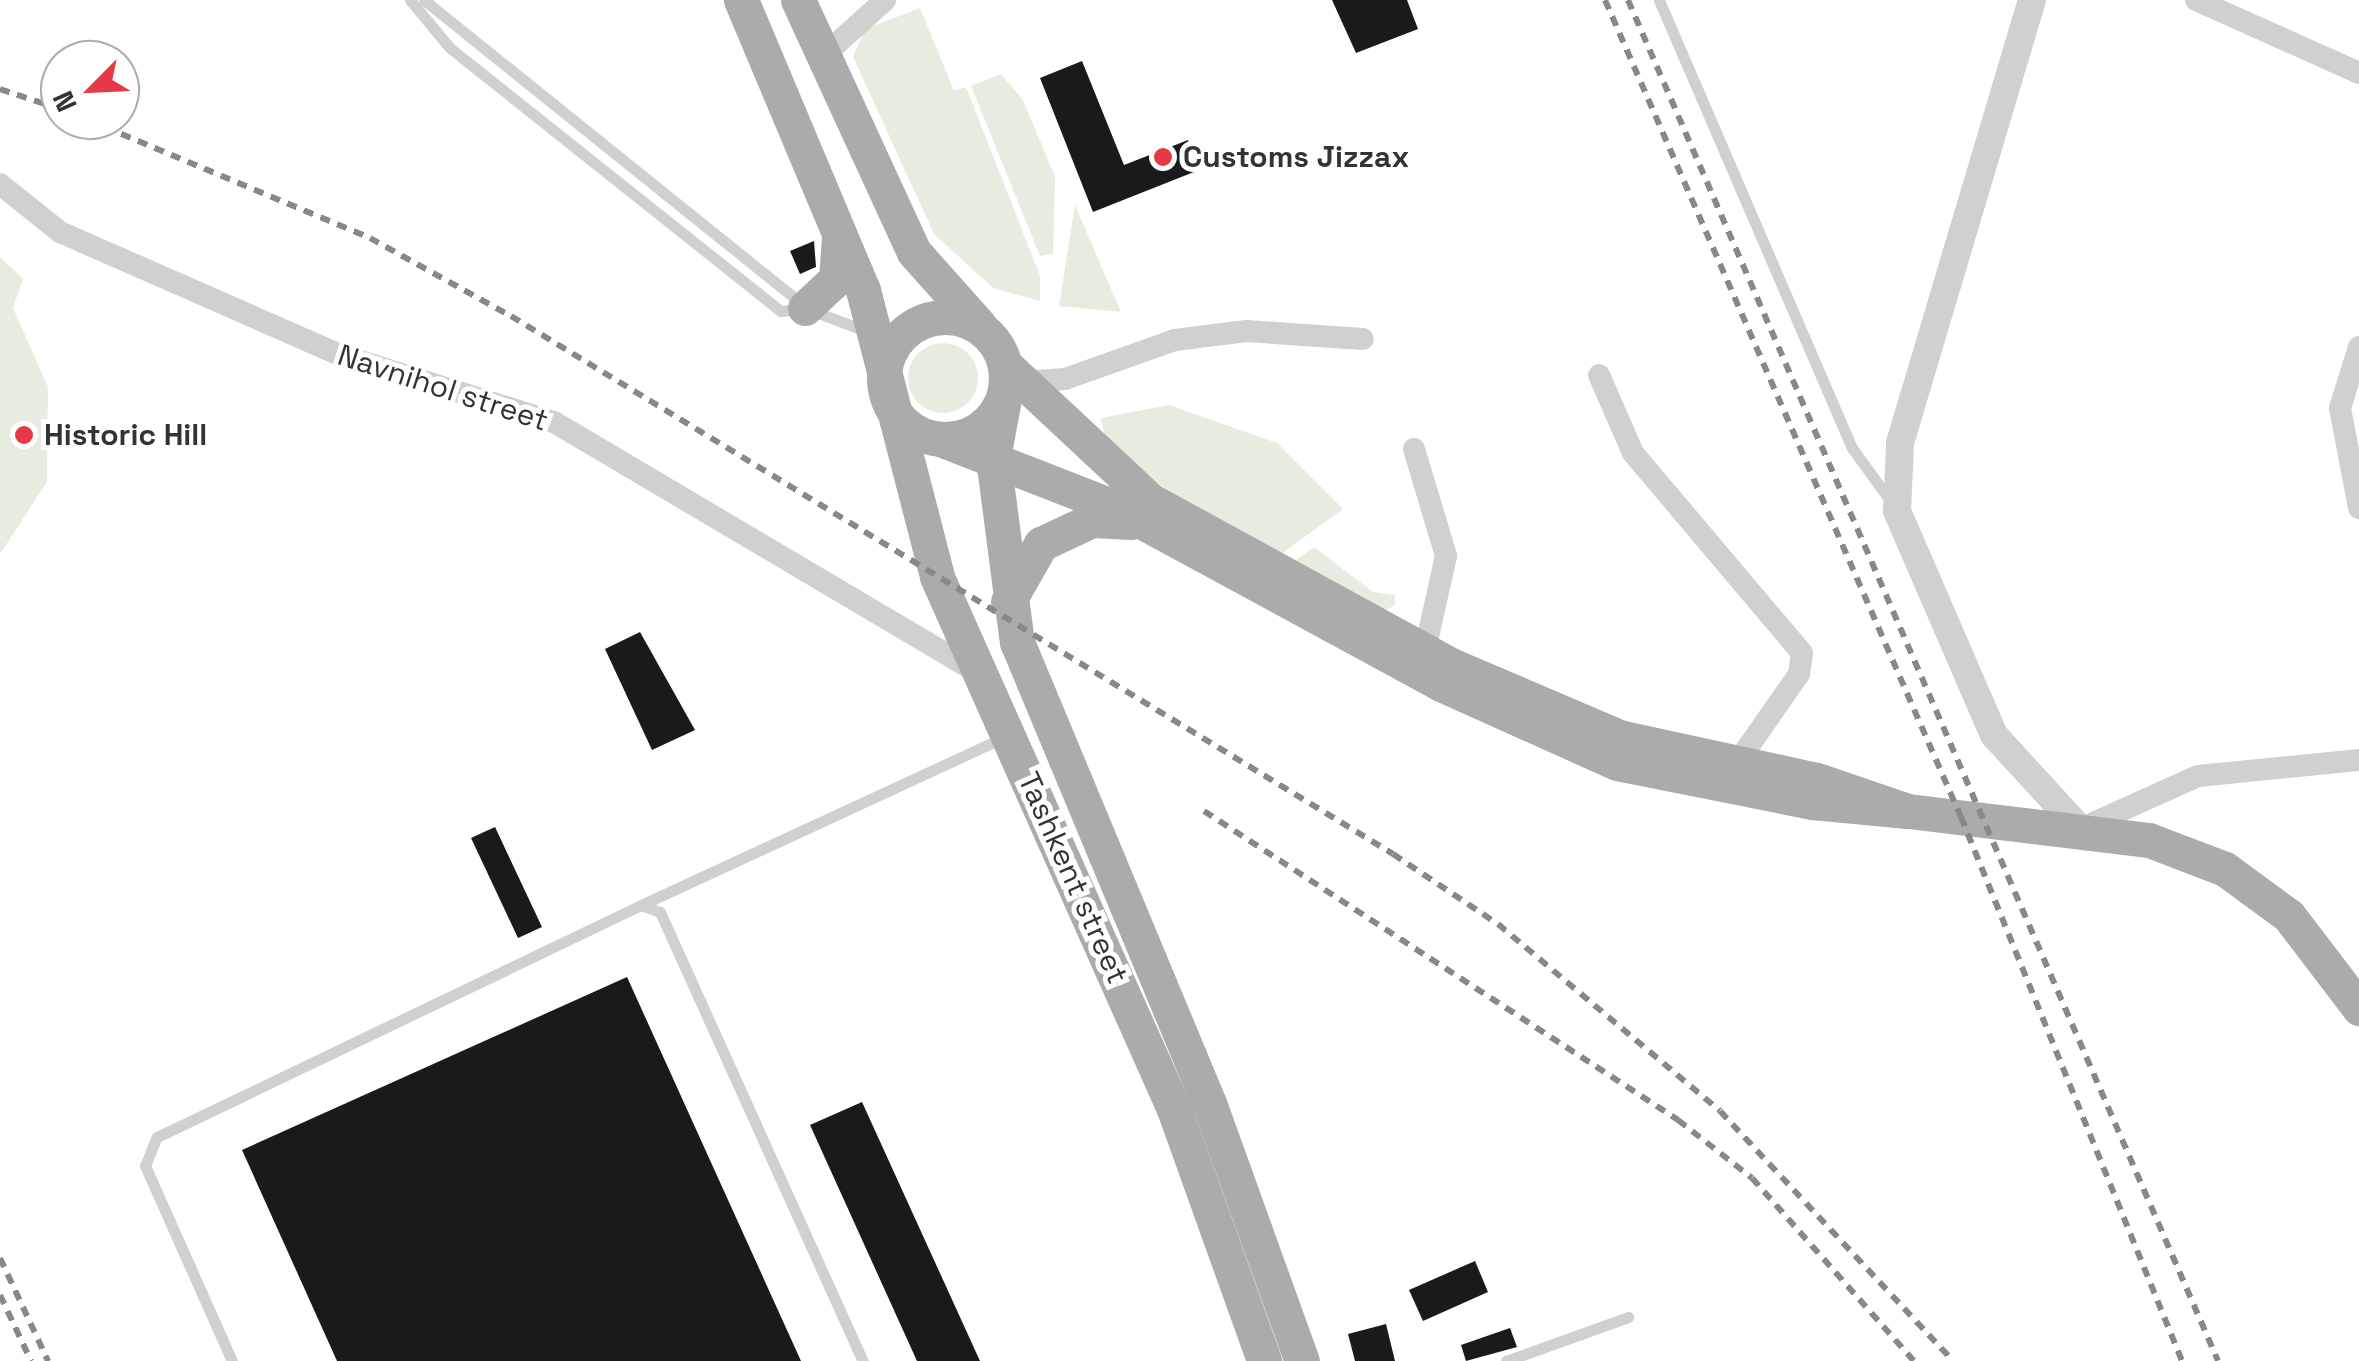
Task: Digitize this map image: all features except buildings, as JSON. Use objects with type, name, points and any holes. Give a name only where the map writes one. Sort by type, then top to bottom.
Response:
[{"type":"main road","points":[[741,0],[884,339],[886,395],[900,420],[1151,526],[1617,764],[1908,811],[2149,840],[2225,869],[2289,916],[2359,1008]]},
{"type":"main road","points":[[798,0],[914,252],[983,330],[1010,380],[1151,501],[1422,662],[1622,738],[1737,763],[1908,811]]},
{"type":"main road","points":[[805,308],[836,279],[839,226]]},
{"type":"main road","points":[[884,339],[926,319],[983,330]]},
{"type":"main road","points":[[940,439],[974,432],[1010,380]]},
{"type":"main road","name":"Tashkent street","points":[[1010,380],[993,458],[1008,602],[1209,1103],[1302,1361]]},
{"type":"main road","name":"Tashkent street","points":[[886,395],[937,576],[1174,1109],[1264,1361]]},
{"type":"main road","points":[[1008,602],[1032,553],[1056,534],[1092,520],[1151,526]]},
{"type":"street","points":[[822,56],[885,0]]},
{"type":"street","points":[[2032,0],[1900,443],[1898,510],[1994,735],[2080,829],[2198,776],[2359,760]]},
{"type":"street","points":[[2196,0],[2359,73]]},
{"type":"street","name":"Navnihol street","points":[[0,184],[60,232],[335,353],[554,422],[980,674]]},
{"type":"street","points":[[1010,380],[1065,379],[1175,340],[1246,331],[1363,339]]},
{"type":"street","points":[[2359,347],[2340,408],[2359,508]]},
{"type":"street","points":[[1598,375],[1633,453],[1802,652],[1799,674],[1737,763]]},
{"type":"street","points":[[1414,449],[1446,556],[1422,662]]},
{"type":"lane","points":[[410,0],[450,48],[781,311],[805,308],[884,339]]},
{"type":"lane","points":[[424,0],[786,282],[805,308]]},
{"type":"lane","points":[[1658,0],[1852,448],[1898,510]]},
{"type":"lane","points":[[232,1361],[145,1166],[157,1136],[641,904],[1010,735]]},
{"type":"lane","points":[[641,904],[660,912],[863,1361]]},
{"type":"lane","points":[[1506,1361],[1628,1317]]},
{"type":"shaded area","points":[[920,8],[954,91],[966,87],[1040,276],[1040,301],[993,288],[934,234],[853,57],[865,29]]},
{"type":"shaded area","points":[[1001,74],[1023,100],[1055,177],[1053,254],[1040,256],[971,86]]},
{"type":"shaded area","points":[[1075,205],[1121,312],[1059,306]]},
{"type":"shaded area","name":"Historic Hill","points":[[0,257],[23,279],[13,308],[48,387],[47,482],[0,554]]},
{"type":"shaded area","points":[[943,343],[968,353],[978,378],[968,403],[943,413],[918,403],[908,378],[918,353]]},
{"type":"shaded area","points":[[1169,405],[1277,443],[1343,509],[1273,560],[1182,503],[1105,438],[1101,418]]},
{"type":"shaded area","points":[[1314,547],[1373,592],[1395,595],[1395,605],[1386,610],[1285,568]]},
{"type":"railway","points":[[1605,0],[1961,817],[2182,1361]]},
{"type":"railway","points":[[1628,0],[2218,1361]]},
{"type":"railway","points":[[0,89],[40,102]]},
{"type":"railway","points":[[136,140],[370,238],[511,316],[1393,854],[1498,924],[1720,1111],[1953,1361]]},
{"type":"railway","points":[[1204,811],[1678,1120],[1752,1178],[1914,1361]]},
{"type":"railway","points":[[0,1258],[48,1361]]},
{"type":"railway","points":[[0,1295],[31,1361]]},
{"type":"place","name":"Customs Jizzax","points":[[1163,157]]},
{"type":"place","name":"Historic Hill","points":[[24,435]]}]
